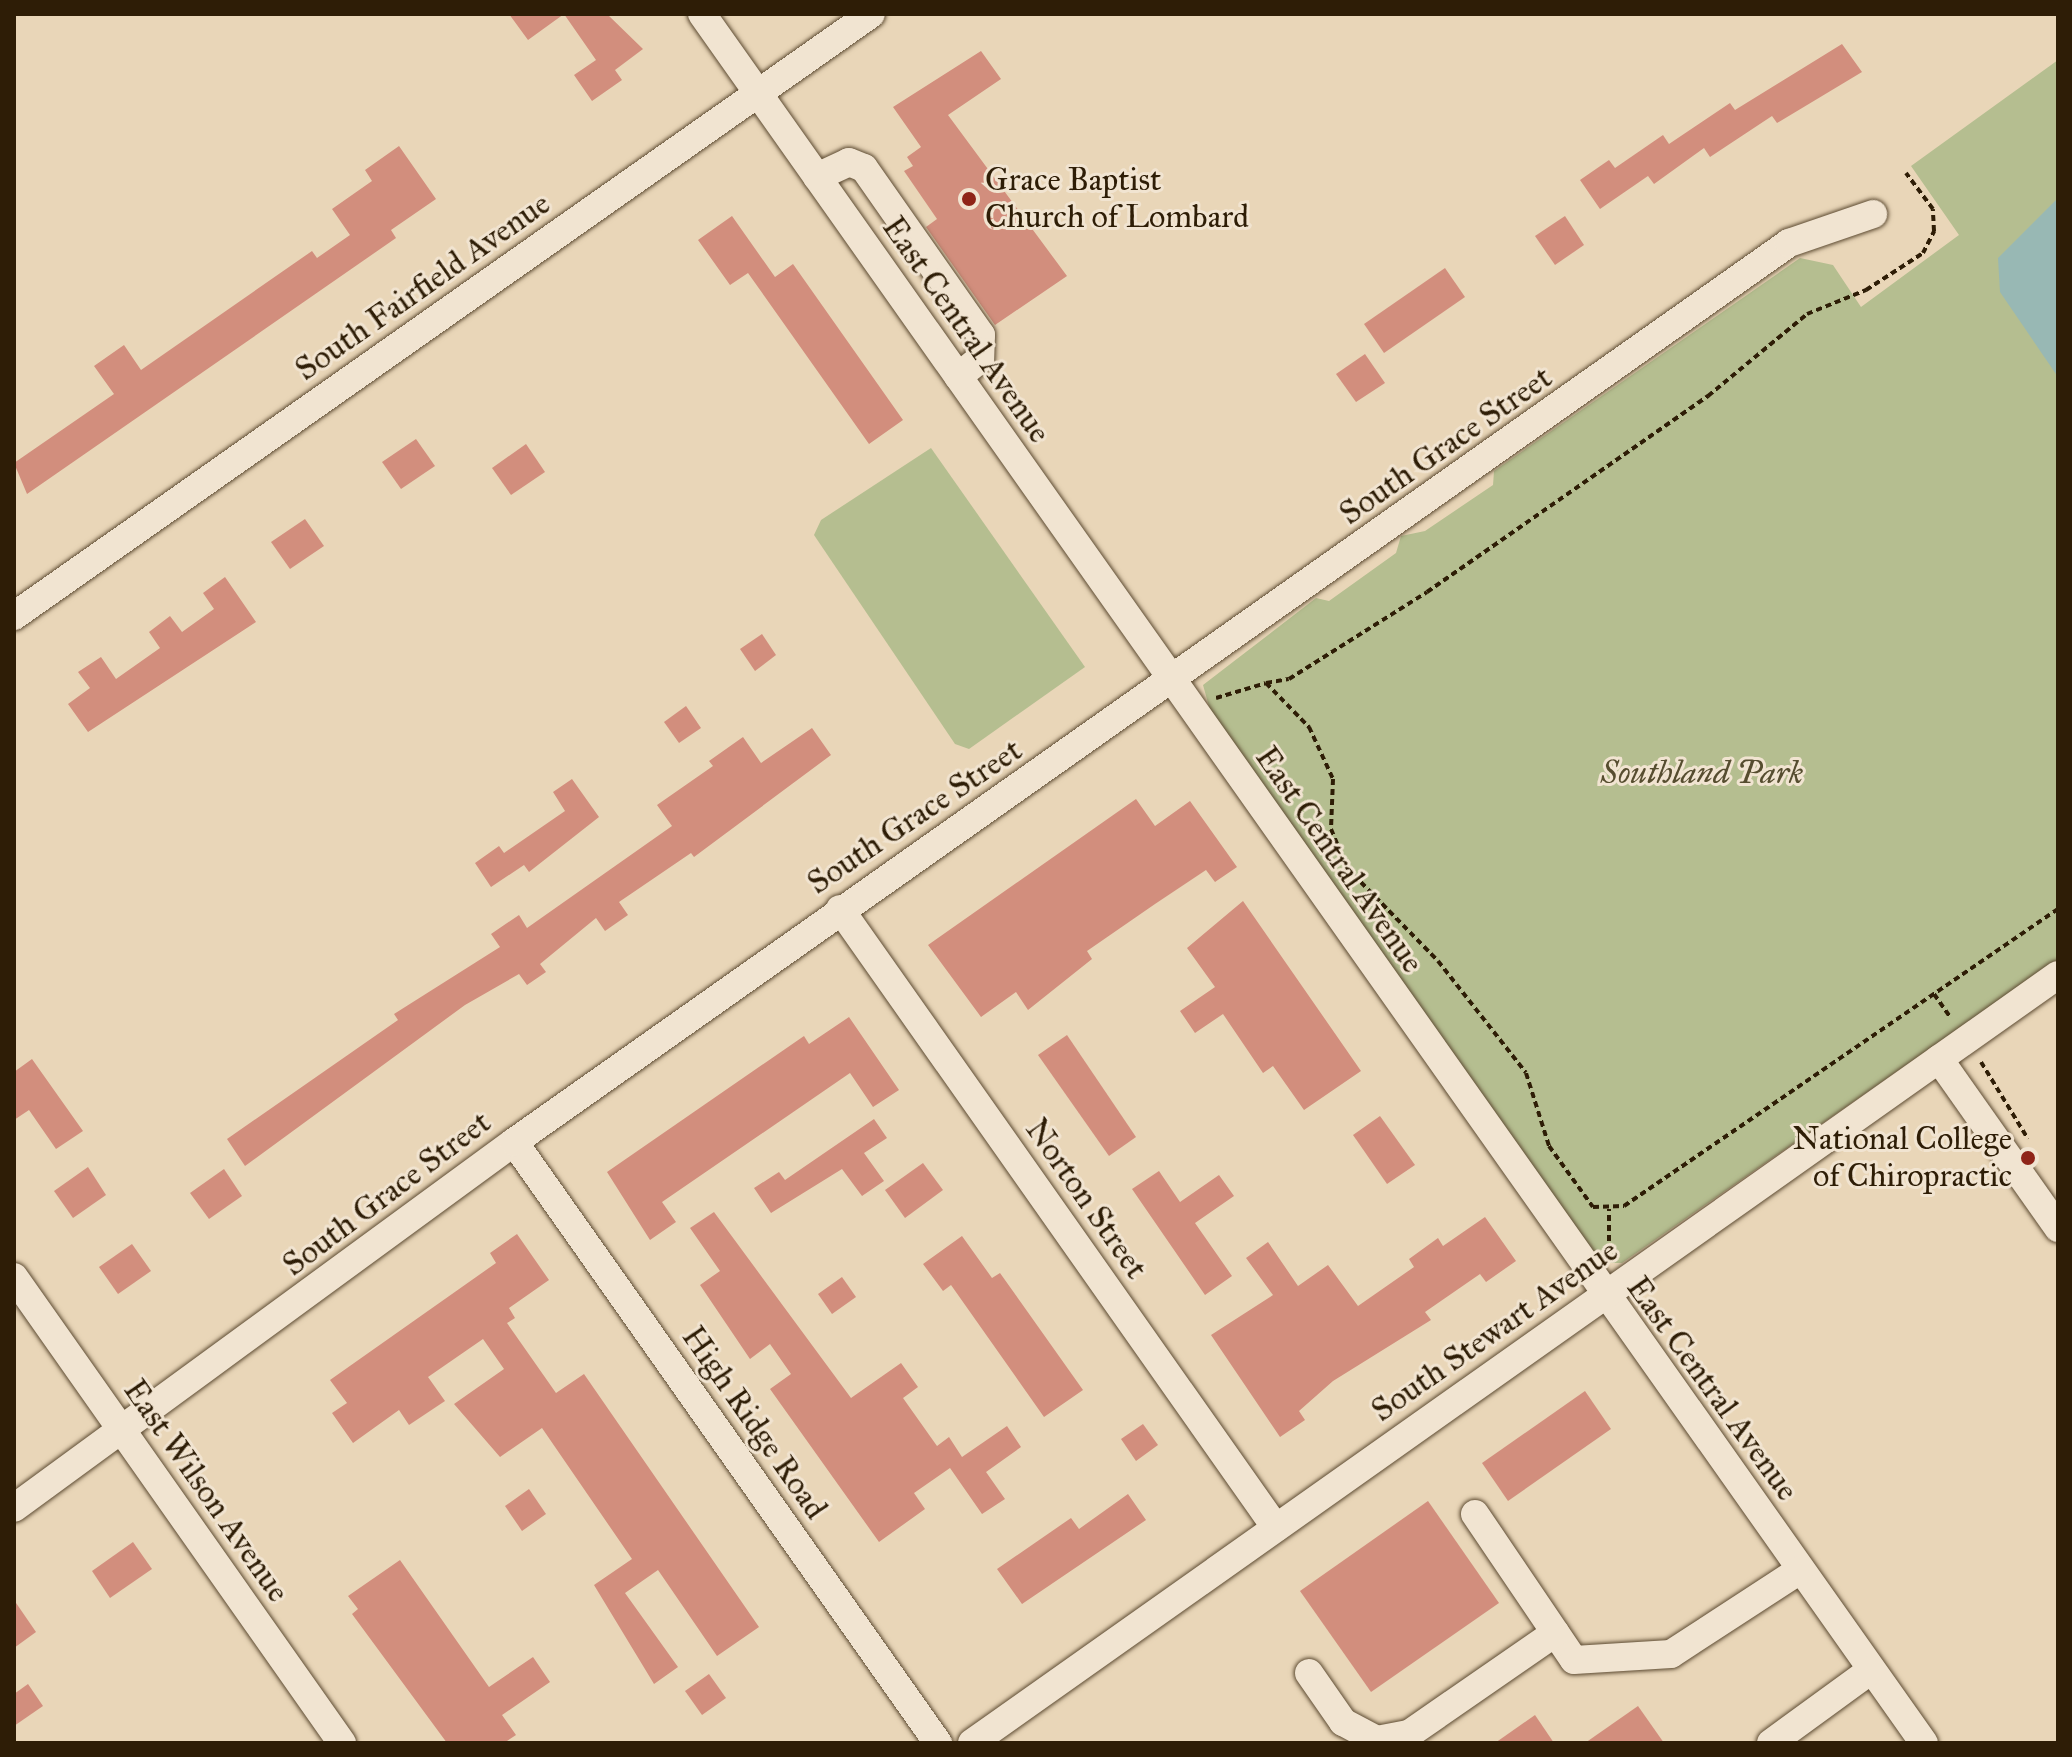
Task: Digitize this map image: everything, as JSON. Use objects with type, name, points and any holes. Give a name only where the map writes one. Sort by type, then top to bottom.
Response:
[{"type":"street","name":"East Central Avenue","points":[[702,14],[1603,1295],[1871,1670],[1913,1739]]},
{"type":"street","name":"South Fairfield Avenue","points":[[14,616],[871,14]]},
{"type":"street","points":[[817,177],[849,162],[864,168],[981,335],[980,359],[958,377]]},
{"type":"street","name":"South Grace Street","points":[[14,1508],[122,1432],[514,1142],[840,909],[1173,682],[1789,243],[1873,214]]},
{"type":"street","name":"Norton Street","points":[[840,909],[1276,1528]]},
{"type":"street","name":"South Stewart Avenue","points":[[972,1743],[2058,975]]},
{"type":"street","points":[[1939,1059],[2058,1228]]},
{"type":"street","name":"High Ridge Road","points":[[514,1142],[938,1743]]},
{"type":"street","name":"East Wilson Avenue","points":[[14,1277],[342,1743]]},
{"type":"street","points":[[1475,1514],[1574,1660],[1671,1654],[1800,1570]]},
{"type":"street","points":[[1309,1673],[1343,1722],[1377,1740],[1409,1734],[1555,1633]]},
{"type":"street","points":[[1771,1743],[1871,1670]]},
{"type":"path","points":[[1193,711],[1266,683],[1289,679],[1427,592],[1696,405],[1807,314],[1866,290],[1923,253],[1933,209],[1906,173]]},
{"type":"path","points":[[1266,683],[1309,727],[1323,754],[1333,779],[1331,829],[1347,868],[1438,961],[1526,1073],[1549,1146],[1593,1207],[1624,1206],[2058,909]]},
{"type":"path","points":[[1934,994],[2028,1131],[2028,1149]]},
{"type":"green space","name":"Southland Park","points":[[2058,60],[2058,959],[1622,1263],[1608,1263],[1591,1251],[1210,710],[1203,685],[1316,598],[1329,601],[1396,553],[1401,536],[1425,531],[1493,485],[1494,471],[1800,258],[1833,265],[1861,307],[1959,235],[1911,166]]},
{"type":"green space","points":[[931,448],[1085,667],[969,749],[955,744],[814,535],[821,520]]},
{"type":"water","points":[[2058,198],[2058,377],[2000,292],[1998,258]]},
{"type":"building","points":[[509,14],[564,14],[528,40]]},
{"type":"building","points":[[564,14],[607,14],[643,49],[615,70],[622,80],[592,101],[574,75],[596,60]]},
{"type":"building","points":[[1842,44],[1862,72],[1777,123],[1772,116],[1710,157],[1704,148],[1654,184],[1648,176],[1600,209],[1580,180],[1609,160],[1615,168],[1663,135],[1669,144],[1730,103],[1735,110]]},
{"type":"building","name":"Grace Baptist Church of Lombard","points":[[981,51],[1001,79],[948,115],[1067,276],[995,325],[926,227],[937,219],[904,171],[913,166],[907,157],[921,147],[893,107]]},
{"type":"building","points":[[399,146],[436,199],[391,230],[396,238],[27,494],[14,463],[114,394],[94,366],[124,345],[141,370],[312,251],[317,258],[350,235],[332,209],[372,181],[365,170]]},
{"type":"building","points":[[732,216],[775,277],[793,264],[903,420],[869,444],[748,273],[730,285],[698,240]]},
{"type":"building","points":[[1565,216],[1584,245],[1555,265],[1535,236]]},
{"type":"building","points":[[1445,268],[1465,297],[1384,353],[1364,324]]},
{"type":"building","points":[[1365,354],[1385,383],[1356,402],[1336,374]]},
{"type":"building","points":[[416,439],[435,466],[401,489],[382,462]]},
{"type":"building","points":[[526,444],[545,472],[511,495],[492,468]]},
{"type":"building","points":[[305,519],[324,546],[290,569],[271,542]]},
{"type":"building","points":[[225,577],[256,622],[88,732],[68,704],[90,688],[78,672],[101,657],[116,679],[160,648],[149,632],[170,616],[182,632],[214,609],[203,593]]},
{"type":"building","points":[[762,634],[776,655],[755,671],[740,649]]},
{"type":"building","points":[[686,706],[701,728],[679,743],[664,722]]},
{"type":"building","points":[[812,728],[831,755],[694,857],[691,853],[619,902],[628,915],[605,931],[596,918],[540,964],[546,972],[527,985],[519,974],[465,1005],[245,1166],[227,1139],[398,1020],[394,1014],[500,947],[491,934],[519,915],[527,928],[672,826],[657,805],[713,766],[709,761],[743,737],[761,763]]},
{"type":"building","points":[[572,779],[599,817],[529,872],[524,865],[491,887],[475,863],[499,846],[504,853],[565,811],[553,792]]},
{"type":"building","points":[[1136,799],[1155,826],[1190,801],[1237,867],[1215,882],[1206,870],[1155,904],[1087,951],[1092,959],[1028,1010],[1016,992],[981,1017],[928,945]]},
{"type":"building","points":[[1243,901],[1361,1071],[1304,1110],[1273,1066],[1263,1073],[1223,1014],[1195,1033],[1180,1011],[1215,987],[1187,948]]},
{"type":"building","points":[[849,1017],[899,1090],[873,1107],[850,1073],[662,1202],[676,1222],[650,1240],[607,1172],[804,1036],[809,1044]]},
{"type":"building","points":[[1067,1035],[1136,1137],[1109,1156],[1038,1055]]},
{"type":"building","points":[[32,1059],[83,1131],[56,1149],[29,1110],[14,1120],[14,1072]]},
{"type":"building","points":[[1380,1116],[1415,1165],[1387,1184],[1353,1135]]},
{"type":"building","points":[[874,1119],[887,1138],[864,1153],[884,1181],[862,1196],[842,1169],[771,1213],[754,1188],[779,1172],[785,1180]]},
{"type":"building","points":[[923,1163],[943,1190],[905,1218],[885,1190]]},
{"type":"building","points":[[88,1167],[106,1195],[73,1218],[54,1191]]},
{"type":"building","points":[[224,1169],[242,1196],[209,1219],[190,1193]]},
{"type":"building","points":[[1159,1171],[1180,1202],[1219,1175],[1234,1196],[1195,1223],[1232,1276],[1205,1295],[1132,1189]]},
{"type":"building","points":[[714,1212],[851,1398],[901,1363],[918,1387],[903,1398],[937,1446],[949,1437],[962,1457],[1007,1426],[1021,1447],[986,1472],[1005,1499],[982,1514],[950,1468],[914,1493],[925,1509],[879,1542],[770,1389],[791,1374],[770,1344],[750,1359],[700,1285],[720,1271],[690,1228]]},
{"type":"building","points":[[1485,1217],[1516,1261],[1486,1282],[1480,1274],[1425,1312],[1431,1320],[1333,1381],[1299,1411],[1305,1420],[1280,1437],[1211,1335],[1273,1295],[1246,1258],[1268,1242],[1298,1286],[1328,1265],[1358,1306],[1414,1267],[1409,1259],[1438,1238],[1443,1246]]},
{"type":"building","points":[[517,1234],[549,1280],[509,1308],[515,1318],[507,1323],[556,1393],[584,1374],[759,1627],[717,1656],[658,1570],[625,1593],[678,1667],[654,1684],[594,1585],[632,1559],[542,1428],[500,1457],[454,1404],[504,1369],[483,1339],[428,1377],[445,1401],[409,1425],[399,1410],[353,1443],[332,1413],[347,1403],[330,1380],[496,1263],[490,1253]]},
{"type":"building","points":[[962,1236],[992,1278],[1000,1273],[1083,1390],[1044,1417],[951,1285],[943,1291],[923,1264]]},
{"type":"building","points":[[132,1244],[151,1271],[118,1294],[99,1267]]},
{"type":"building","points":[[842,1277],[856,1297],[832,1314],[818,1294]]},
{"type":"building","points":[[1585,1391],[1611,1429],[1508,1501],[1482,1463]]},
{"type":"building","points":[[1143,1424],[1158,1445],[1136,1461],[1121,1439]]},
{"type":"building","points":[[529,1489],[546,1514],[522,1531],[505,1506]]},
{"type":"building","points":[[1128,1494],[1146,1520],[1022,1604],[997,1569],[1071,1518],[1079,1529]]},
{"type":"building","points":[[1428,1501],[1499,1603],[1371,1692],[1300,1591]]},
{"type":"building","points":[[133,1542],[152,1569],[110,1598],[92,1571]]},
{"type":"building","points":[[400,1560],[489,1687],[533,1657],[550,1682],[502,1715],[516,1735],[504,1743],[447,1743],[352,1614],[358,1609],[348,1596]]},
{"type":"building","points":[[14,1600],[36,1632],[14,1648]]},
{"type":"building","points":[[709,1674],[726,1698],[702,1715],[685,1691]]},
{"type":"building","points":[[28,1684],[43,1706],[14,1726],[14,1694]]},
{"type":"building","points":[[1638,1706],[1664,1743],[1585,1743]]},
{"type":"building","points":[[1535,1715],[1554,1743],[1495,1743]]},
{"type":"place","name":"Grace Baptist Church of Lombard","points":[[969,199]]},
{"type":"place","name":"National College of Chiropractic","points":[[2028,1158]]}]
